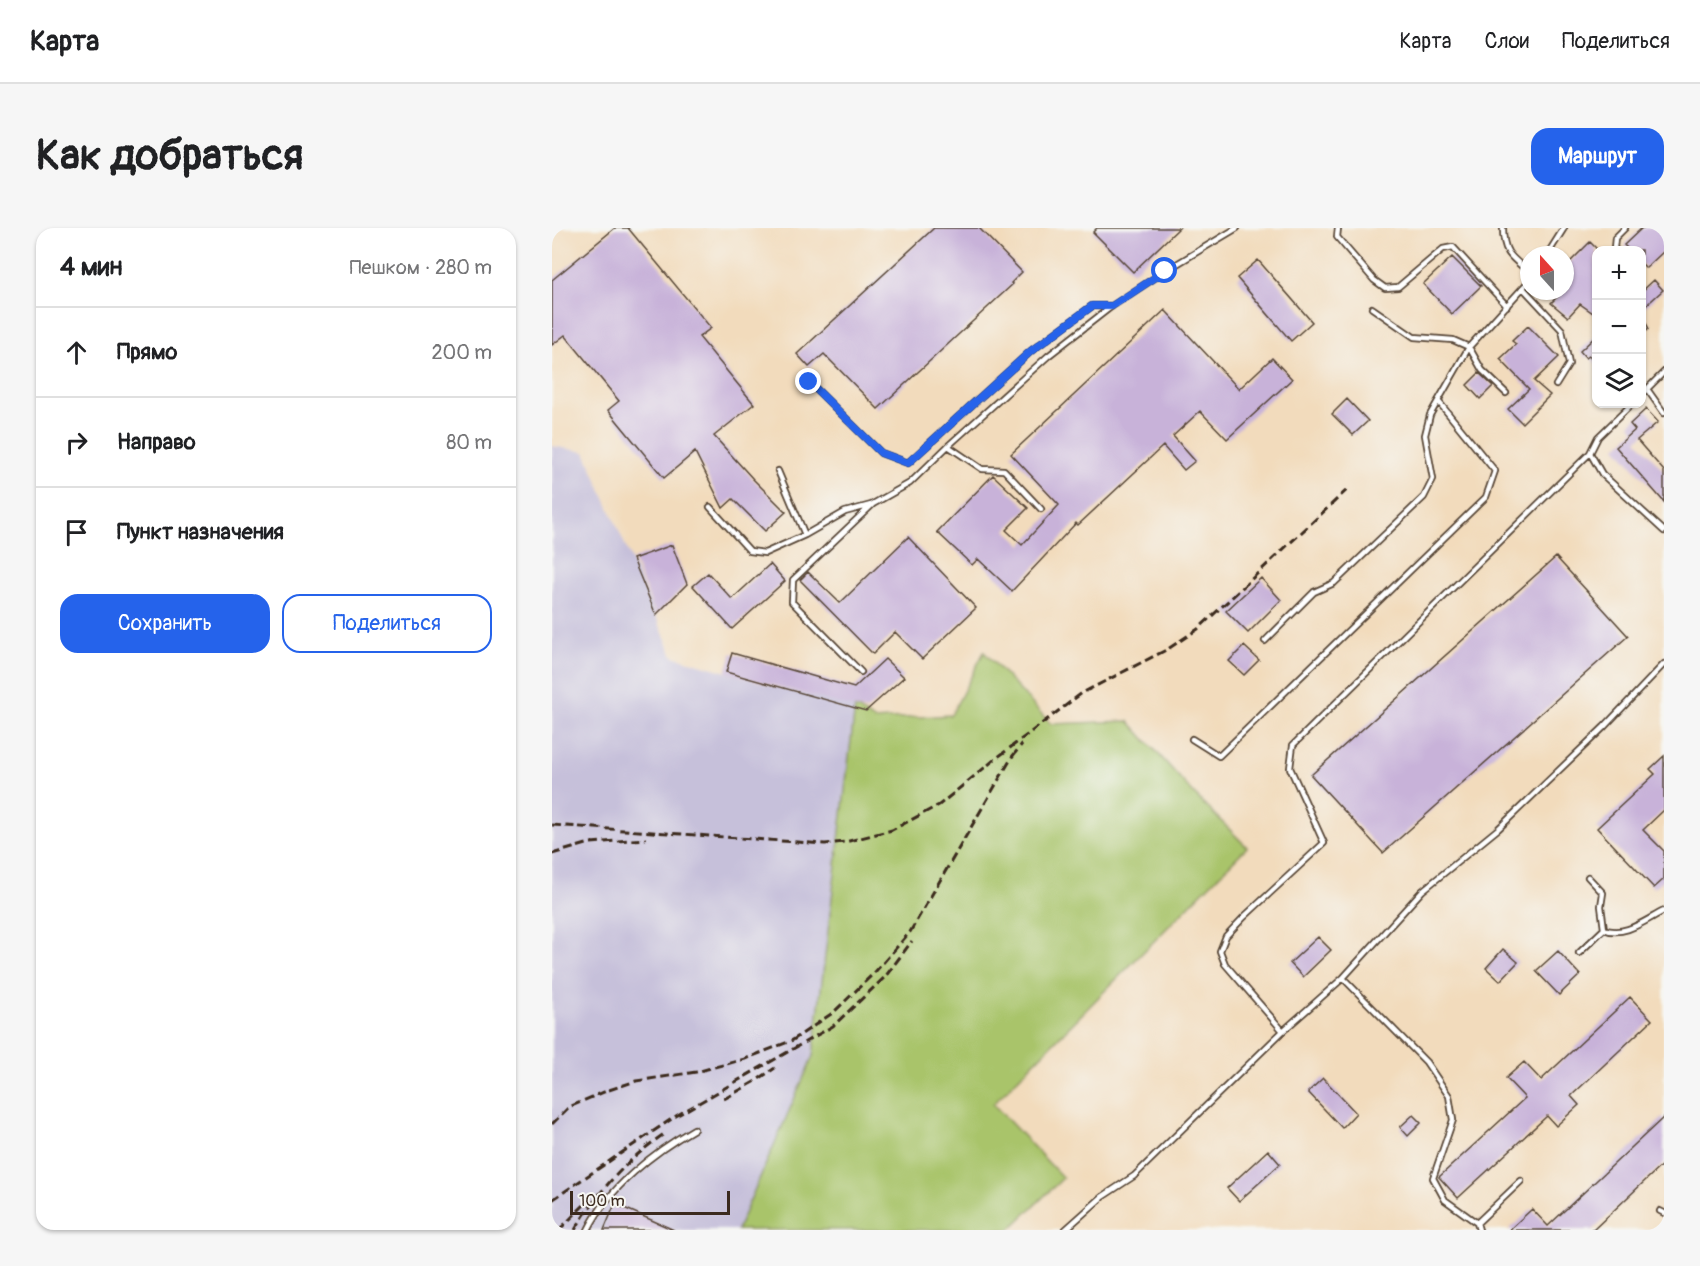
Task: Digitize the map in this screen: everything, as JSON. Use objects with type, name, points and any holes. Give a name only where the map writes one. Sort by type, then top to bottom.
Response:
[{"type":"lane","points":[[710,507],[750,551],[765,553],[806,535],[845,512],[873,504],[910,483],[1048,356],[1112,306],[1237,228]]},
{"type":"lane","points":[[1338,228],[1337,237],[1374,280],[1385,288],[1398,287],[1443,249],[1453,247],[1507,306]]},
{"type":"lane","points":[[1503,228],[1503,244],[1512,258],[1520,265]]},
{"type":"lane","points":[[1553,246],[1564,228]]},
{"type":"lane","points":[[1614,246],[1615,238],[1625,228]]},
{"type":"lane","points":[[1265,641],[1314,592],[1334,583],[1424,497],[1433,479],[1425,435],[1430,416],[1469,347],[1520,291]]},
{"type":"lane","points":[[1534,300],[1562,330],[1569,364],[1556,385]]},
{"type":"lane","points":[[809,382],[881,453],[908,463],[1031,351],[1092,306],[1112,306]]},
{"type":"lane","points":[[1372,308],[1414,337],[1453,340],[1469,347],[1482,370],[1506,393]]},
{"type":"lane","points":[[1664,372],[1647,389],[1664,413]]},
{"type":"lane","points":[[1192,739],[1219,756],[1486,497],[1495,471],[1438,402]]},
{"type":"lane","points":[[1283,1030],[1225,964],[1220,951],[1226,936],[1238,923],[1324,843],[1290,768],[1293,745],[1590,453],[1598,437],[1628,408]]},
{"type":"lane","points":[[948,446],[982,469],[1004,470],[1041,509]]},
{"type":"lane","points":[[1590,453],[1602,474],[1664,531]]},
{"type":"lane","points":[[778,471],[806,535]]},
{"type":"lane","points":[[861,672],[792,602],[793,580],[873,504]]},
{"type":"lane","points":[[1065,1230],[1102,1197],[1134,1176],[1283,1030],[1343,978],[1422,891],[1498,829],[1604,727],[1664,664]]},
{"type":"lane","points":[[1588,877],[1603,893],[1601,915],[1604,929]]},
{"type":"lane","points":[[1604,929],[1612,933],[1625,930],[1664,911]]},
{"type":"lane","points":[[1579,953],[1604,929]]},
{"type":"lane","points":[[1343,978],[1426,1062],[1449,1096],[1453,1120],[1433,1178],[1445,1200],[1477,1222],[1479,1230]]},
{"type":"lane","points":[[588,1230],[593,1220],[625,1180],[666,1145],[694,1129]]},
{"type":"lane","points":[[1477,1222],[1521,1181]]},
{"type":"shaded area","points":[[552,446],[585,452],[673,656],[773,686],[855,707],[813,1056],[737,1230],[552,1230]]},
{"type":"green space","points":[[984,652],[1051,724],[1129,721],[1195,795],[1247,847],[993,1104],[1063,1178],[1009,1230],[737,1230],[813,1056],[855,707],[874,720],[951,715]]},
{"type":"building","points":[[615,228],[628,228],[711,328],[699,337],[754,404],[714,436],[786,512],[765,531],[733,499],[723,508],[695,452],[664,478],[608,410],[619,401],[565,335],[552,345],[552,280]]},
{"type":"building","points":[[934,228],[979,228],[1022,272],[1011,283],[1013,284],[878,409],[824,354],[809,367],[797,354]]},
{"type":"building","points":[[1097,228],[1179,228],[1133,272],[1093,232]]},
{"type":"building","points":[[1642,228],[1664,228],[1664,251],[1646,268],[1646,246],[1624,245]]},
{"type":"building","points":[[1590,242],[1594,246],[1592,246],[1592,312],[1580,304],[1568,317],[1551,303],[1554,300],[1574,300],[1574,258]]},
{"type":"building","points":[[1452,257],[1481,286],[1452,314],[1423,284]]},
{"type":"building","points":[[1258,260],[1312,322],[1291,341],[1237,278]]},
{"type":"building","points":[[1654,280],[1663,290],[1646,305],[1646,300],[1646,287]]},
{"type":"building","points":[[1165,310],[1239,389],[1272,358],[1292,379],[1227,439],[1200,411],[1173,436],[1195,461],[1184,470],[1163,446],[1078,525],[1076,523],[1012,591],[978,559],[972,565],[937,532],[993,475],[1028,508],[1006,530],[1022,545],[1059,505],[1011,454]]},
{"type":"building","points":[[1528,326],[1559,357],[1534,381],[1550,395],[1522,423],[1508,409],[1529,389],[1500,359],[1516,344],[1512,341]]},
{"type":"building","points":[[1592,340],[1592,359],[1589,356],[1586,358],[1580,351]]},
{"type":"building","points":[[1479,373],[1493,386],[1480,399],[1467,385]]},
{"type":"building","points":[[1347,399],[1368,421],[1353,435],[1332,414]]},
{"type":"building","points":[[1646,409],[1658,422],[1637,440],[1664,471],[1664,502],[1616,447],[1635,430],[1630,424]]},
{"type":"building","points":[[908,537],[976,608],[922,659],[895,632],[873,654],[800,580],[808,572],[840,603]]},
{"type":"building","points":[[672,545],[687,584],[656,615],[633,559]]},
{"type":"building","points":[[1556,557],[1628,636],[1383,853],[1311,775]]},
{"type":"building","points":[[770,564],[785,581],[732,629],[693,586],[708,573],[732,599]]},
{"type":"building","points":[[1261,578],[1281,600],[1248,633],[1226,611]]},
{"type":"building","points":[[1244,646],[1259,660],[1244,675],[1229,661]]},
{"type":"building","points":[[732,653],[854,688],[885,659],[904,677],[866,711],[726,672]]},
{"type":"building","points":[[1664,756],[1664,810],[1643,830],[1664,851],[1664,879],[1654,888],[1597,828],[1655,774],[1650,769]]},
{"type":"building","points":[[1318,937],[1331,950],[1303,977],[1290,963]]},
{"type":"building","points":[[1503,949],[1518,962],[1500,981],[1486,968]]},
{"type":"building","points":[[1558,951],[1580,975],[1559,995],[1536,971]]},
{"type":"building","points":[[1630,997],[1652,1020],[1571,1096],[1579,1105],[1556,1126],[1547,1116],[1458,1198],[1439,1177],[1525,1098],[1506,1078],[1524,1062],[1541,1080]]},
{"type":"building","points":[[1323,1078],[1356,1113],[1342,1128],[1308,1092]]},
{"type":"building","points":[[1413,1115],[1421,1123],[1408,1136],[1400,1127]]},
{"type":"building","points":[[1664,1117],[1664,1163],[1593,1230],[1509,1230],[1532,1209],[1548,1226]]},
{"type":"building","points":[[1268,1150],[1280,1164],[1239,1201],[1227,1188]]},
{"type":"building","points":[[615,1204],[674,1230],[604,1230]]},
{"type":"railway","points":[[552,825],[825,844],[845,842],[892,830],[939,805],[1082,693],[1168,649],[1198,629],[1349,488]]},
{"type":"railway","points":[[552,1124],[569,1107],[606,1091],[636,1081],[696,1072],[745,1059],[793,1040],[834,1012],[875,972],[910,932],[1012,757],[1022,744]]},
{"type":"railway","points":[[552,854],[590,843],[646,839]]},
{"type":"railway","points":[[552,1200],[676,1116],[833,1026],[885,977],[912,941]]},
{"type":"railway","points":[[724,1099],[775,1068]]},
{"type":"railway","points":[[575,1230],[593,1202],[614,1177],[664,1134]]},
{"type":"railway","points":[[559,1230],[584,1205]]},
{"type":"route","points":[[809,382],[881,453],[908,463],[1031,351],[1092,306],[1112,306],[1165,271]]}]
